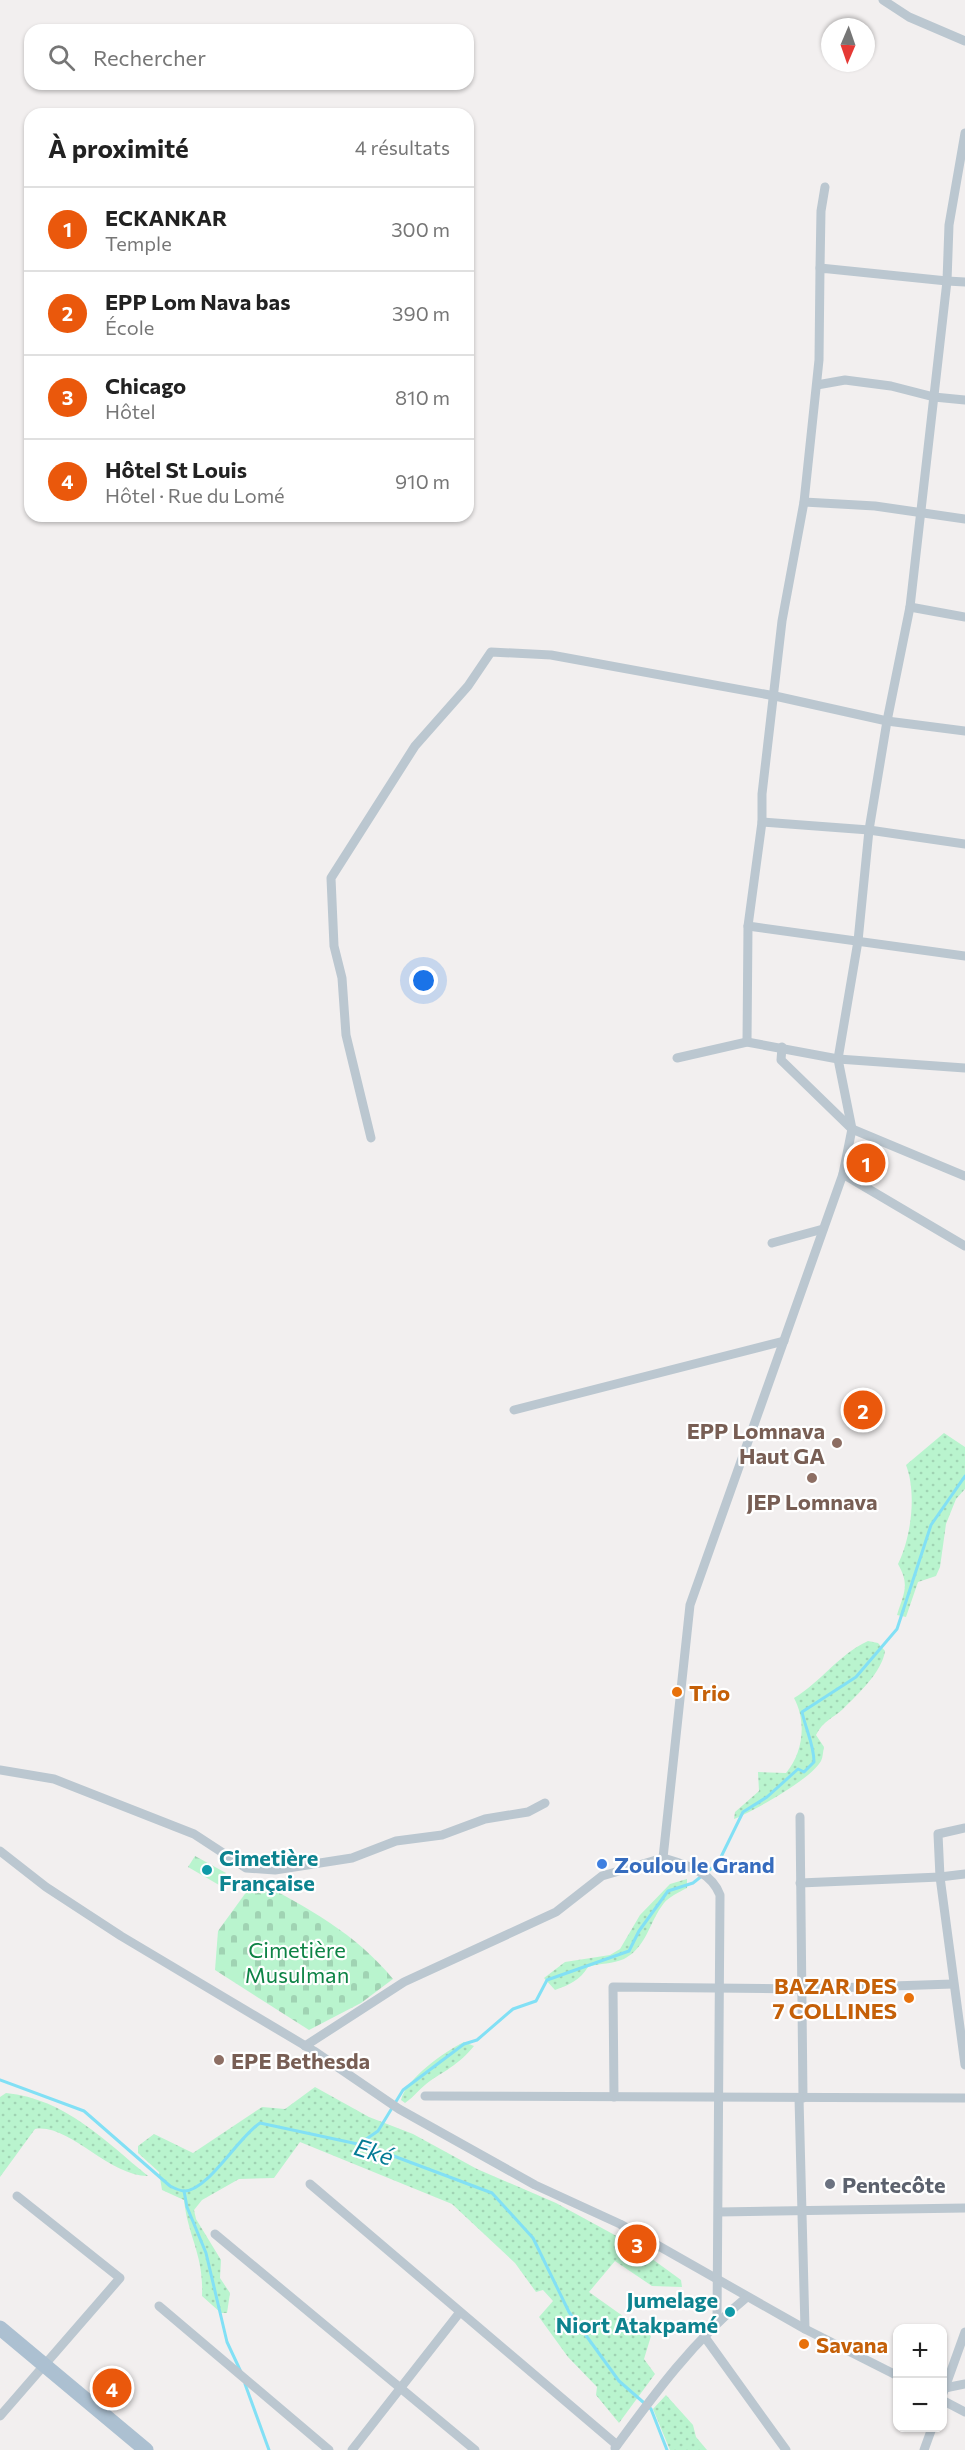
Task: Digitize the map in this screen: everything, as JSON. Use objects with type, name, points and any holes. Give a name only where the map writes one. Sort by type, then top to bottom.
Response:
[{"type":"main road","points":[[0,2328],[146,2450]]},
{"type":"street","points":[[883,0],[909,17],[965,40]]},
{"type":"street","points":[[663,1858],[690,1605],[843,1174],[852,1129],[838,1059],[858,941],[869,830],[887,721],[910,607],[947,281],[950,225],[965,133]]},
{"type":"street","points":[[747,1042],[748,926],[762,822],[762,794],[783,621],[804,502],[817,386],[821,211],[825,187]]},
{"type":"street","points":[[820,268],[965,282]]},
{"type":"street","points":[[817,386],[845,380],[891,386],[934,397],[965,400]]},
{"type":"street","points":[[804,502],[874,506],[965,519]]},
{"type":"street","points":[[910,607],[965,617]]},
{"type":"street","points":[[371,1138],[346,1035],[342,978],[334,946],[331,878],[415,746],[468,686],[491,652],[551,656],[775,696],[887,721],[965,731]]},
{"type":"street","points":[[762,822],[869,830],[965,844]]},
{"type":"street","points":[[748,926],[965,956]]},
{"type":"street","points":[[677,1058],[747,1042],[838,1059],[965,1068]]},
{"type":"street","points":[[782,1047],[781,1060],[852,1129],[965,1176]]},
{"type":"street","points":[[843,1174],[965,1246]]},
{"type":"street","points":[[772,1243],[823,1229]]},
{"type":"street","points":[[514,1410],[784,1341]]},
{"type":"street","points":[[0,1770],[54,1779],[183,1828],[246,1868],[275,1870],[352,1858],[396,1841],[442,1835],[485,1819],[528,1812],[545,1803]]},
{"type":"street","points":[[800,1817],[801,2098],[806,2329]]},
{"type":"street","points":[[965,1828],[938,1834],[939,1877],[965,2065]]},
{"type":"street","points":[[0,1851],[46,1887],[305,2046],[399,2109],[535,2185],[620,2224],[716,2280],[893,2374]]},
{"type":"street","points":[[305,2046],[404,1982],[556,1912],[602,1876],[663,1858],[697,1869],[716,1885],[720,1895],[717,2322]]},
{"type":"street","points":[[801,1883],[965,1874]]},
{"type":"street","points":[[614,2097],[613,1987],[801,1989],[953,1984]]},
{"type":"street","points":[[425,2096],[965,2098]]},
{"type":"street","points":[[310,2184],[615,2448],[652,2394],[717,2322],[747,2297]]},
{"type":"street","points":[[0,2416],[120,2277],[17,2196]]},
{"type":"street","points":[[719,2212],[965,2208]]},
{"type":"street","points":[[215,2234],[476,2450]]},
{"type":"street","points":[[159,2306],[329,2450]]},
{"type":"street","points":[[352,2450],[460,2312]]},
{"type":"street","points":[[947,2383],[965,2332]]},
{"type":"street","points":[[704,2336],[786,2450]]},
{"type":"street","points":[[947,2392],[965,2384]]},
{"type":"street","points":[[947,2397],[965,2412]]},
{"type":"street","points":[[924,2450],[930,2432]]},
{"type":"green space","points":[[944,1433],[965,1447],[965,1489],[956,1499],[946,1524],[940,1567],[936,1576],[918,1582],[906,1617],[897,1615],[905,1584],[898,1564],[909,1529],[912,1502],[906,1465]]},
{"type":"green space","points":[[868,1641],[878,1643],[885,1651],[883,1659],[862,1690],[819,1730],[816,1735],[824,1747],[821,1761],[806,1777],[794,1785],[768,1802],[734,1819],[735,1812],[759,1791],[758,1772],[786,1773],[792,1765],[799,1747],[802,1727],[794,1698],[857,1647]]},
{"type":"green space","points":[[195,1856],[226,1873],[219,1885],[188,1867]]},
{"type":"green space","points":[[687,1879],[687,1888],[664,1903],[643,1941],[632,1954],[620,1961],[588,1967],[574,1981],[555,1990],[544,1978],[565,1962],[610,1955],[620,1949],[640,1915],[670,1884]]},
{"type":"green space","name":"Cimetière Musulman","points":[[255,1880],[294,1901],[347,1935],[393,1979],[361,2003],[309,2030],[215,1970],[218,1931]]},
{"type":"green space","points":[[464,2042],[474,2046],[453,2066],[427,2083],[405,2103],[401,2100],[410,2083],[418,2075],[437,2059]]},
{"type":"green space","points":[[315,2087],[369,2117],[413,2134],[477,2169],[556,2203],[633,2245],[681,2280],[682,2287],[652,2286],[615,2261],[589,2292],[651,2336],[644,2359],[655,2374],[619,2423],[596,2395],[597,2387],[568,2357],[539,2317],[553,2301],[543,2290],[536,2292],[515,2263],[452,2204],[300,2142],[274,2178],[239,2179],[202,2200],[194,2210],[196,2219],[221,2260],[220,2278],[230,2293],[227,2313],[221,2313],[202,2296],[201,2269],[184,2200],[162,2190],[159,2172],[138,2153],[138,2146],[154,2134],[193,2153],[262,2107],[285,2109]]},
{"type":"green space","points":[[6,2093],[28,2097],[66,2113],[100,2136],[148,2176],[133,2174],[118,2168],[61,2134],[48,2129],[35,2129],[0,2177],[0,2097]]},
{"type":"green space","points":[[666,2395],[693,2425],[696,2437],[707,2450],[670,2450],[653,2409]]},
{"type":"waterway","points":[[359,2144],[378,2131],[403,2090],[464,2044],[477,2040],[513,2009],[536,2001],[547,1980],[629,1951],[639,1931],[668,1891],[693,1883],[718,1863],[743,1812],[767,1797],[798,1769],[804,1772],[814,1762],[802,1712],[856,1677],[897,1629],[931,1525],[965,1476]]},
{"type":"waterway","name":"Eké","points":[[0,2080],[84,2111],[170,2186],[184,2191],[203,2183],[260,2123],[367,2146],[492,2193],[533,2238],[569,2312],[619,2381],[651,2409],[667,2450]]},
{"type":"waterway","points":[[184,2191],[187,2207],[206,2253],[227,2342],[241,2372]]},
{"type":"waterway","points":[[245,2384],[269,2450]]},
{"type":"place","name":"ECKANKAR","points":[[866,1163]]},
{"type":"place","name":"EPP Lom Nava bas","points":[[863,1410]]},
{"type":"place","name":"EPP Lomnava Haut GA","points":[[837,1443]]},
{"type":"place","name":"JEP Lomnava","points":[[812,1478]]},
{"type":"place","name":"Trio","points":[[677,1692]]},
{"type":"place","name":"Zoulou le Grand","points":[[602,1864]]},
{"type":"place","name":"Cimetière Française","points":[[207,1870]]},
{"type":"place","name":"BAZAR DES 7 COLLINES","points":[[909,1998]]},
{"type":"place","name":"EPE Bethesda","points":[[219,2060]]},
{"type":"place","name":"Pentecôte","points":[[830,2184]]},
{"type":"place","name":"Chicago","points":[[637,2244]]},
{"type":"place","name":"Jumelage Niort Atakpamé","points":[[730,2312]]},
{"type":"place","name":"Savana","points":[[804,2344]]},
{"type":"place","name":"Hôtel St Louis","points":[[112,2388]]}]
